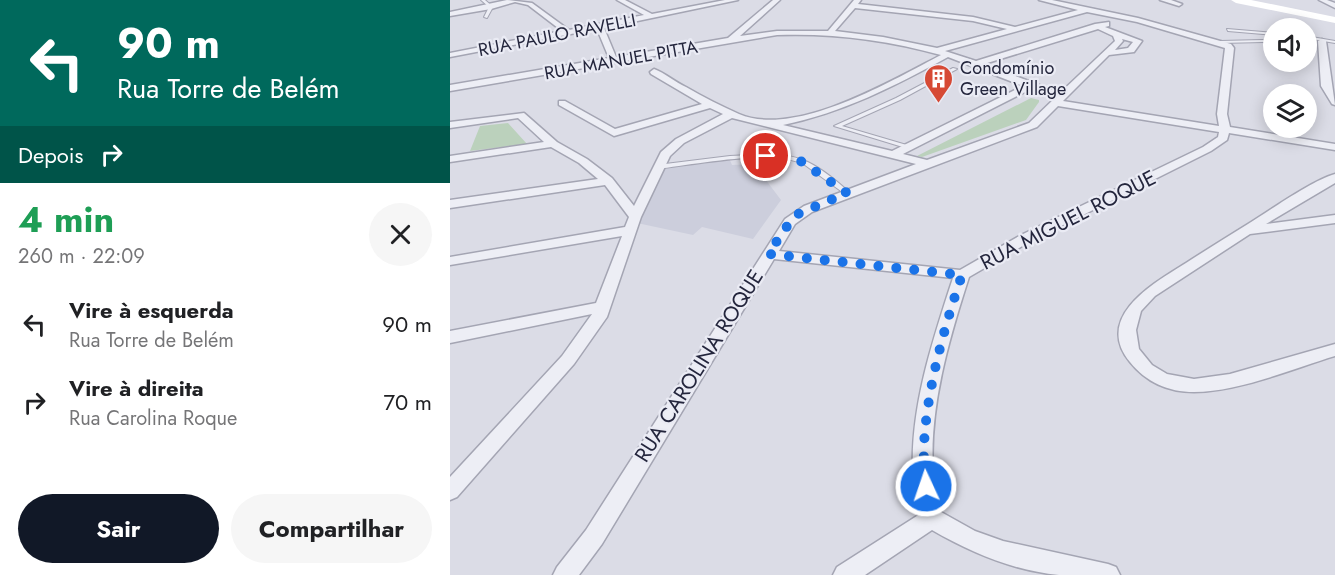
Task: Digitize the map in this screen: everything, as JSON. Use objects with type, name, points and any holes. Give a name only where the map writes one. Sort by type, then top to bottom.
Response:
[{"type":"street","points":[[450,14],[515,0],[530,4],[569,33]]},
{"type":"street","points":[[620,0],[652,17]]},
{"type":"street","name":"RUA PAULO RAVELLI","points":[[450,55],[735,0]]},
{"type":"street","name":"RUA MANUEL PITTA","points":[[450,88],[728,41],[777,0]]},
{"type":"street","points":[[1042,0],[1126,18],[1220,42],[1230,48],[1222,114],[1225,130]]},
{"type":"street","points":[[1163,0],[1179,4]]},
{"type":"street","points":[[1236,0],[1335,21]]},
{"type":"street","points":[[1322,0],[1335,6]]},
{"type":"street","points":[[459,3],[483,1]]},
{"type":"street","points":[[829,34],[856,3],[973,19],[1015,29]]},
{"type":"street","points":[[761,123],[794,119],[835,106],[893,83],[941,53],[1015,29],[1088,10]]},
{"type":"street","points":[[477,19],[486,17]]},
{"type":"street","points":[[973,65],[1126,18]]},
{"type":"street","name":"RUA CAROLINA ROQUE","points":[[566,575],[594,537],[790,222],[798,214],[847,193],[1033,125],[1119,41],[1116,35],[1098,26]]},
{"type":"street","points":[[600,27],[614,61]]},
{"type":"street","points":[[728,41],[773,33],[829,34],[914,45],[1030,86],[1058,100],[1335,147]]},
{"type":"street","points":[[1322,41],[1326,86],[1335,102]]},
{"type":"street","points":[[654,72],[711,105],[732,114],[930,164]]},
{"type":"street","points":[[893,154],[1030,86]]},
{"type":"street","points":[[562,103],[615,133],[711,105]]},
{"type":"street","points":[[450,491],[586,337],[603,307],[633,224],[657,167],[665,154],[680,141],[732,114]]},
{"type":"street","points":[[450,125],[520,115],[554,144],[583,161],[608,180],[623,198],[633,224]]},
{"type":"street","name":"RUA MIGUEL ROQUE","points":[[932,518],[923,470],[929,399],[946,321],[962,275],[1026,238],[1207,149],[1219,142],[1225,130]]},
{"type":"street","points":[[450,159],[554,144]]},
{"type":"street","points":[[1335,178],[1245,231],[1148,293],[1134,309],[1128,328],[1129,348],[1141,367],[1157,378],[1194,386],[1220,384],[1335,350]]},
{"type":"street","points":[[450,204],[608,180]]},
{"type":"street","points":[[1245,231],[1335,219]]},
{"type":"street","points":[[450,261],[633,224]]},
{"type":"street","points":[[768,254],[962,275]]},
{"type":"street","points":[[450,338],[603,307]]},
{"type":"street","points":[[844,575],[932,518],[969,539],[1003,552],[1108,575]]},
{"type":"lane","points":[[483,1],[491,7],[486,17]]},
{"type":"lane","points":[[1228,30],[1263,33]]},
{"type":"lane","points":[[1317,39],[1335,42]]},
{"type":"lane","points":[[1220,42],[1263,41]]},
{"type":"lane","points":[[908,147],[837,126],[898,99],[955,69]]},
{"type":"lane","points":[[657,167],[766,156],[788,157],[813,168],[847,193]]},
{"type":"shaded area","points":[[729,158],[732,165],[754,164],[781,200],[753,239],[702,227],[693,235],[637,223],[659,165]]},
{"type":"green space","points":[[1031,98],[1039,102],[1026,120],[922,157],[917,156]]},
{"type":"green space","points":[[508,123],[527,144],[470,151],[480,126]]},
{"type":"place","name":"Condomínio Green Village","points":[[939,104]]},
{"type":"route","points":[[766,156],[799,160],[847,193],[798,214],[768,254],[962,275],[946,321],[929,399],[923,470],[926,486]]}]
